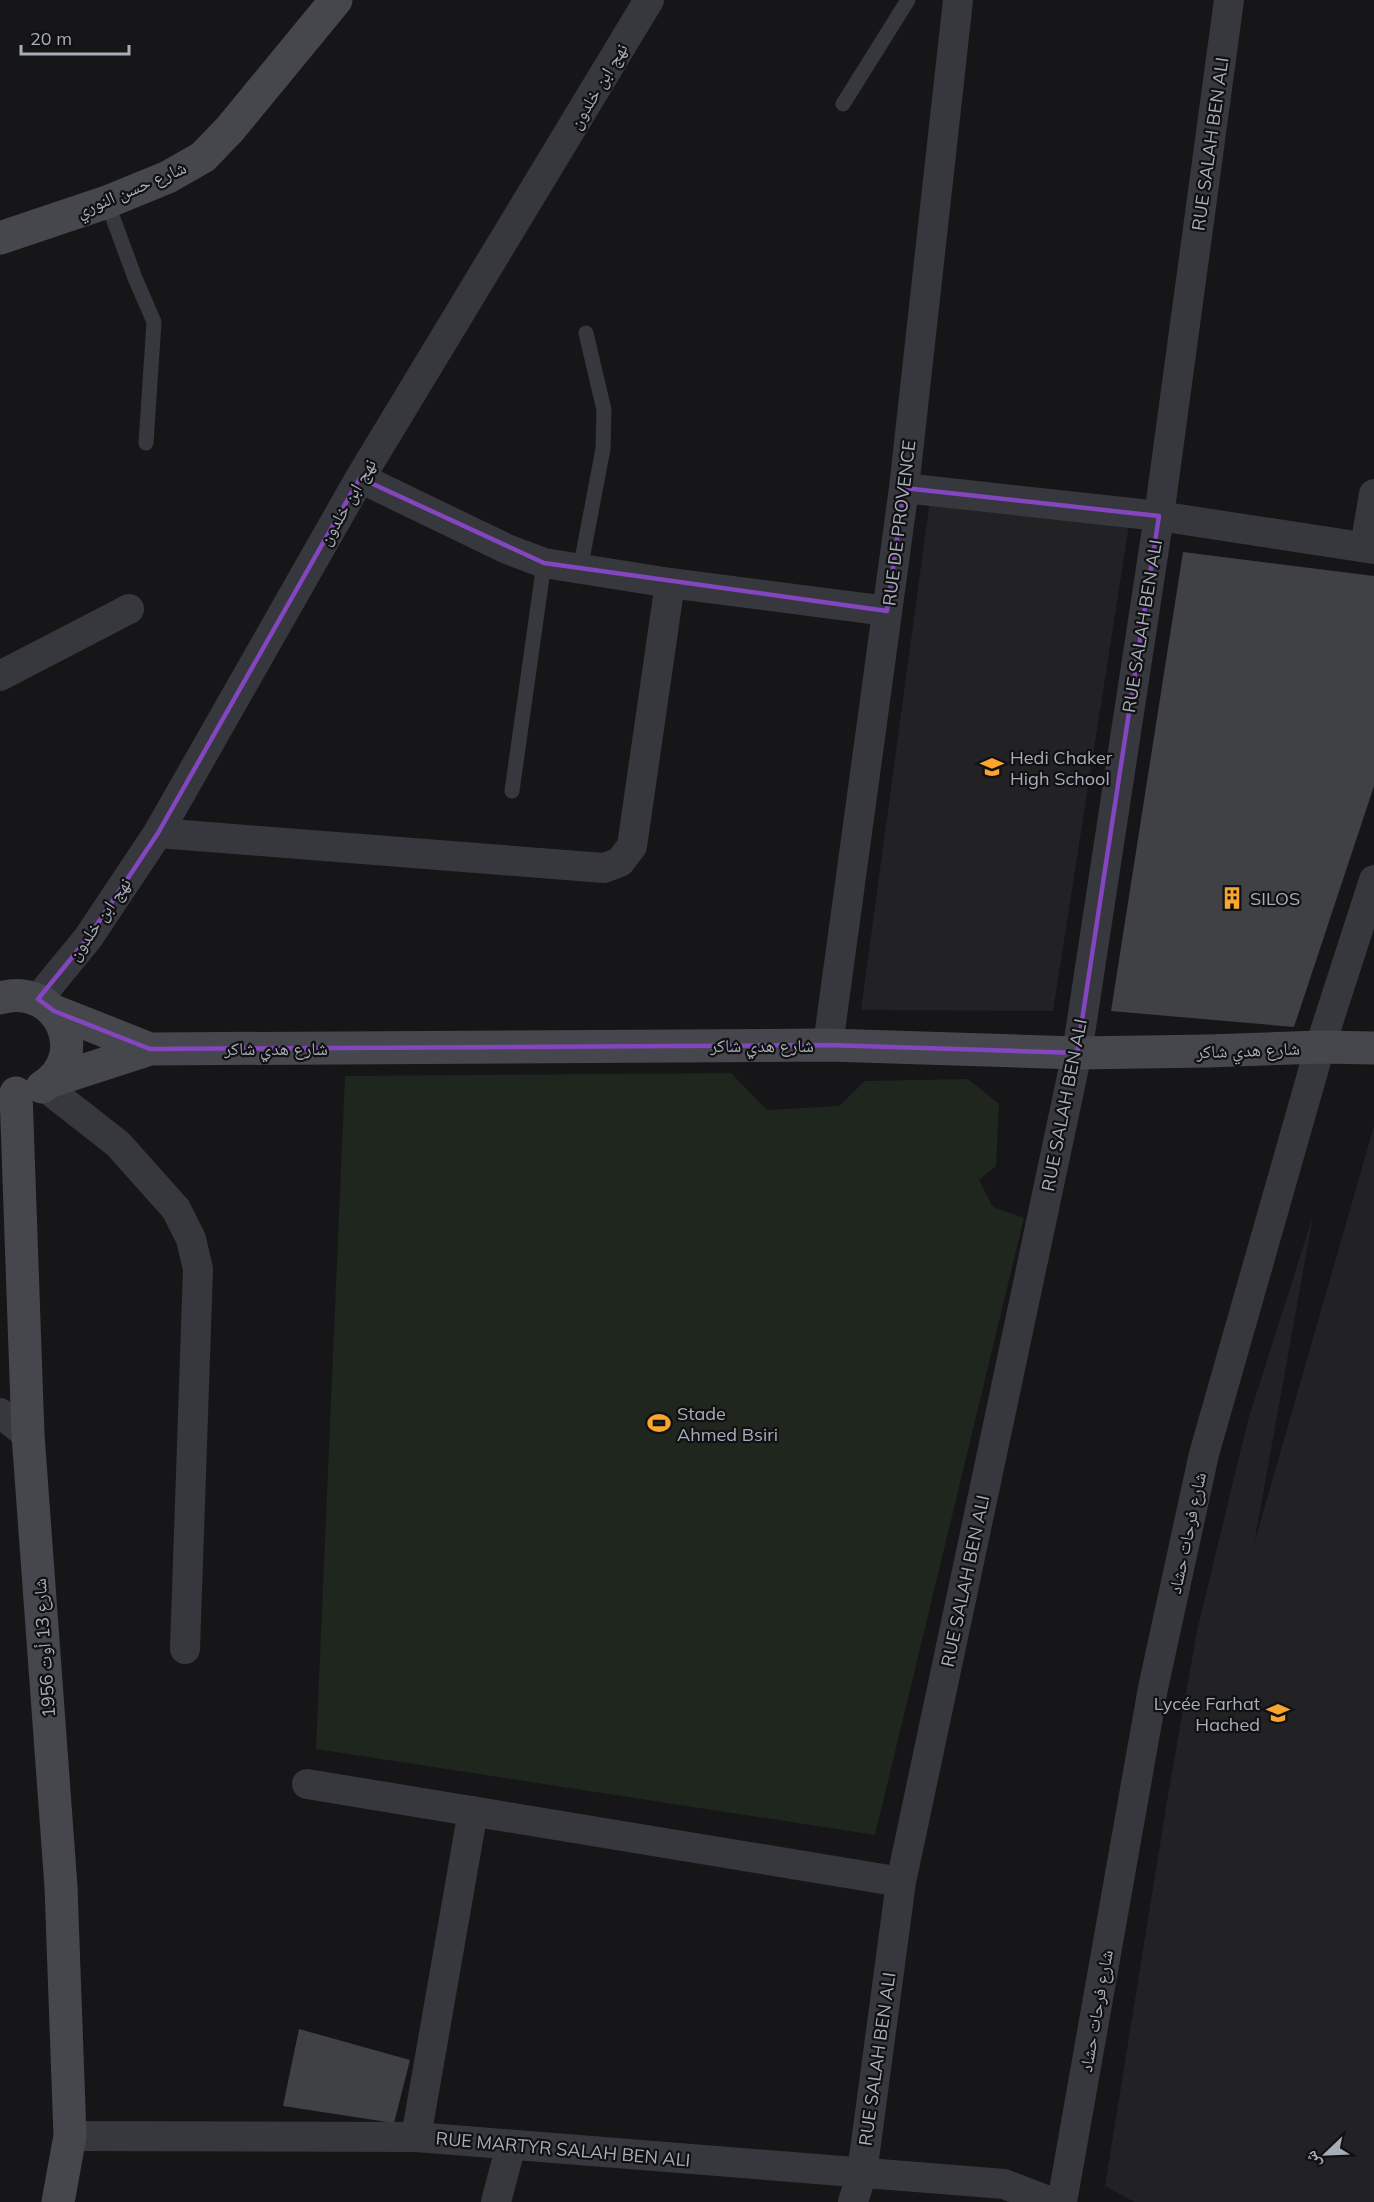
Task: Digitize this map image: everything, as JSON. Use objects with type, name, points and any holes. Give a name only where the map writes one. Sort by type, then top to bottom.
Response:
[{"type":"street","name":"شارع حسن النوري","points":[[0,238],[107,202],[168,177],[202,158],[230,129],[336,0]]},
{"type":"street","name":"نهج ابن خلدون","points":[[46,1005],[158,833],[360,478],[650,0]]},
{"type":"street","name":"RUE DE PROVENCE","points":[[828,1044],[904,488],[957,0]]},
{"type":"street","name":"RUE SALAH BEN ALI","points":[[853,2202],[862,2173],[901,1882],[1077,1053],[1159,516],[1229,0]]},
{"type":"street","points":[[360,478],[507,549],[544,563],[670,583],[887,611]]},
{"type":"street","points":[[904,488],[1159,516],[1370,548],[1374,494]]},
{"type":"street","points":[[158,833],[604,868],[620,862],[632,846],[670,583]]},
{"type":"street","points":[[0,676],[129,609]]},
{"type":"street","name":"شارع فرحات حشاد","points":[[1062,2202],[1153,1688],[1199,1477],[1320,1047],[1374,880]]},
{"type":"street","points":[[0,997],[20,995],[150,1049]]},
{"type":"street","points":[[28,1087],[62,1065],[67,1046],[64,1027],[46,1005]]},
{"type":"street","name":"شارع هدي شاكر","points":[[150,1049],[828,1044],[1077,1053],[1320,1047],[1374,1048]]},
{"type":"street","points":[[28,1087],[150,1049]]},
{"type":"street","points":[[28,1087],[118,1144],[176,1209],[191,1239],[198,1269],[184,1649]]},
{"type":"street","name":"شارع 13 أوت 1956","points":[[28,1087],[28,1435],[61,1887],[70,2136],[58,2202]]},
{"type":"street","points":[[0,1413],[28,1435]]},
{"type":"street","points":[[307,1784],[901,1882]]},
{"type":"street","points":[[416,2137],[473,1811]]},
{"type":"street","name":"RUE MARTYR SALAH BEN ALI","points":[[70,2136],[416,2137],[1004,2184],[1051,2202]]},
{"type":"street","points":[[496,2202],[511,2145]]},
{"type":"lane","points":[[843,104],[908,0]]},
{"type":"lane","points":[[107,202],[154,322],[146,443]]},
{"type":"lane","points":[[580,570],[603,449],[604,410],[586,333]]},
{"type":"lane","points":[[512,791],[544,563]]},
{"type":"highlighted area","points":[[360,478],[544,563],[887,611],[904,488],[1159,516],[1077,1053],[828,1045],[150,1049],[54,1011],[38,999],[88,938],[158,833]]},
{"type":"shaded area","name":"Hedi Chaker High School","points":[[930,500],[1129,525],[1053,1011],[861,1010]]},
{"type":"shaded area","points":[[731,1073],[767,1110],[839,1106],[865,1081],[968,1079],[999,1104],[996,1166],[979,1180],[993,1207],[1024,1218],[875,1835],[316,1749],[345,1076]]},
{"type":"shaded area","name":"Lycée Farhat Hached","points":[[1374,1126],[1374,2202],[1134,2202],[1105,2186],[1197,1631],[1248,1420],[1313,1216],[1254,1544]]},
{"type":"building","name":"SILOS","points":[[1183,552],[1374,576],[1374,786],[1294,1027],[1111,1011]]},
{"type":"building","points":[[299,2029],[410,2060],[394,2123],[283,2106]]},
{"type":"place","name":"Hedi Chaker High School","points":[[992,767]]},
{"type":"place","name":"SILOS","points":[[1232,898]]},
{"type":"place","name":"Stade Ahmed Bsiri","points":[[659,1423]]},
{"type":"place","name":"Lycée Farhat Hached","points":[[1278,1713]]}]
